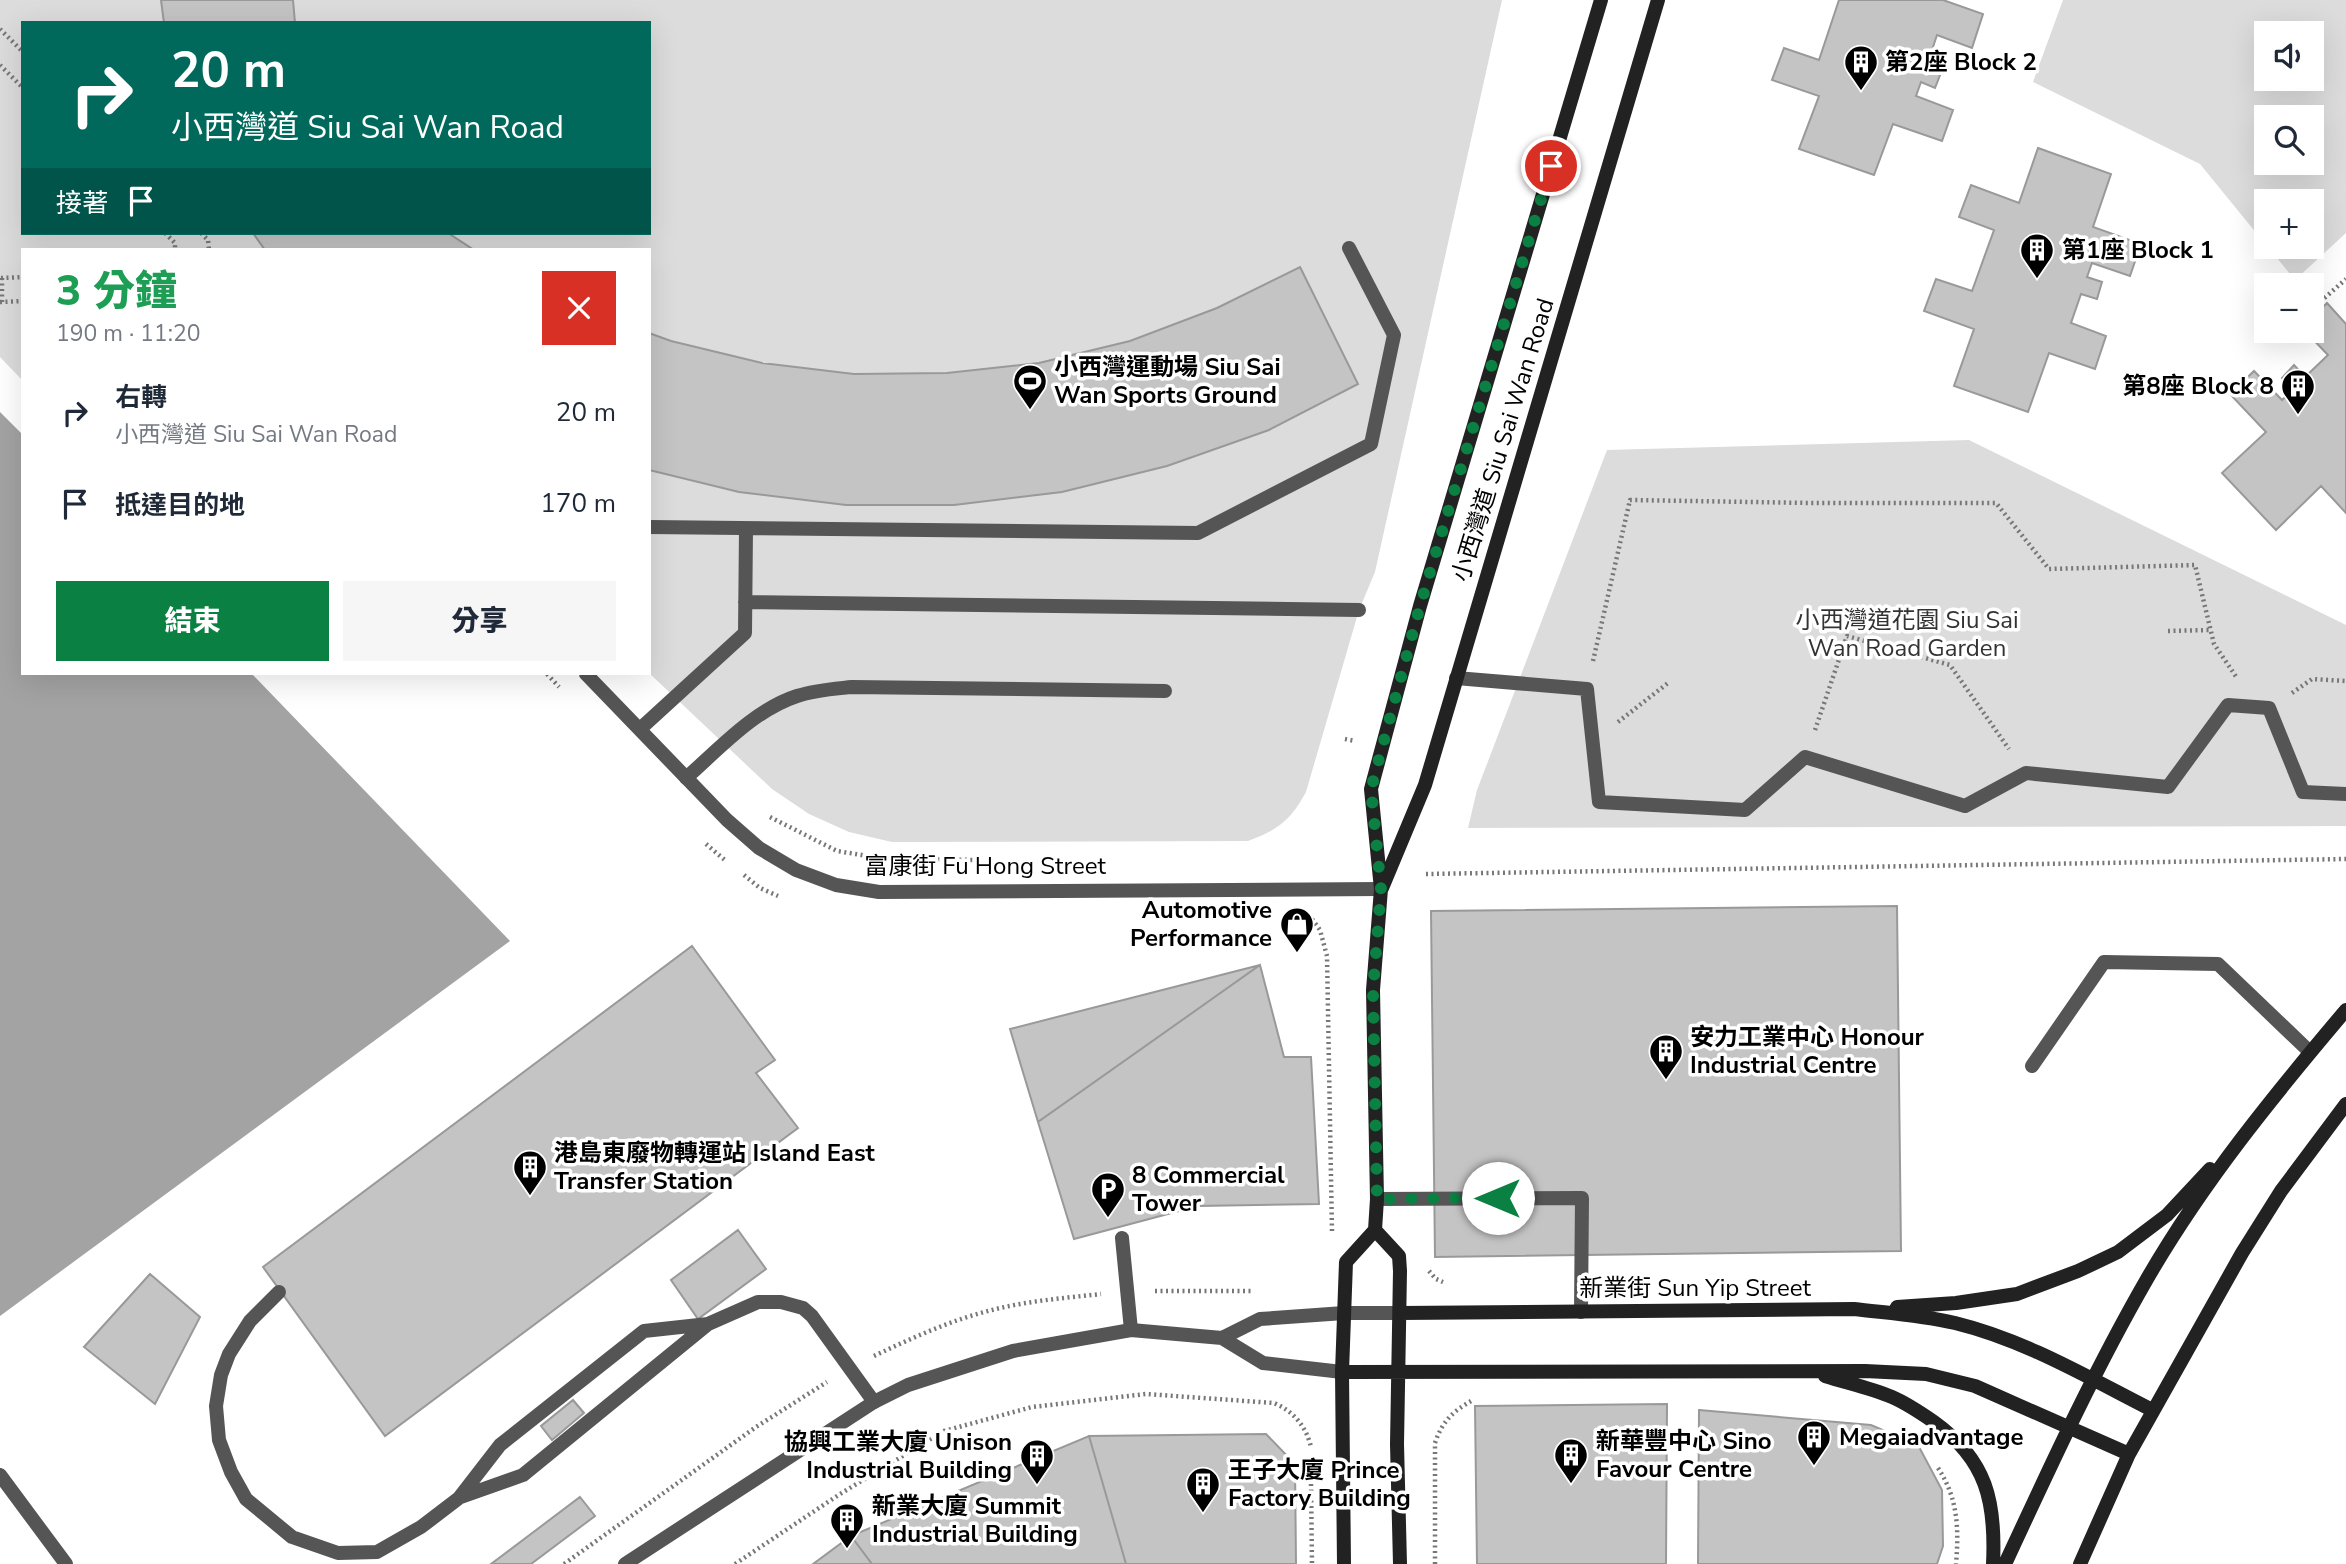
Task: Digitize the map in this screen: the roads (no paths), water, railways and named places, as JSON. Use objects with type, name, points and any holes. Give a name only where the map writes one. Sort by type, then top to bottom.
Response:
[{"type":"main road","name":"小西灣道 Siu Sai Wan Road","points":[[1376,1230],[1373,990],[1381,889],[1371,789],[1423,593],[1601,0]]},
{"type":"main road","name":"小西灣道 Siu Sai Wan Road","points":[[1381,889],[1425,785],[1658,0]]},
{"type":"main road","points":[[2005,1564],[2068,1428],[2148,1277],[2192,1207],[2251,1125],[2346,1010]]},
{"type":"main road","points":[[2080,1564],[2129,1454],[2152,1410],[2281,1191],[2346,1104]]},
{"type":"main road","points":[[1854,1309],[1956,1303],[2017,1294],[2078,1271],[2118,1252],[2167,1215],[2251,1125]]},
{"type":"main road","points":[[1344,1564],[1342,1373],[1346,1262],[1376,1230],[1399,1256],[1400,1373],[1397,1444],[1401,1564]]},
{"type":"main road","name":"新業街 Sun Yip Street","points":[[1400,1313],[1854,1309],[1925,1316],[2007,1339],[2152,1410]]},
{"type":"main road","points":[[1342,1373],[1812,1372],[1900,1373],[1949,1378],[1975,1386],[2129,1454]]},
{"type":"main road","points":[[1812,1372],[1893,1398],[1938,1426],[1965,1449],[1979,1471],[1990,1502],[1995,1538],[1993,1564]]},
{"type":"street","points":[[651,527],[1198,533],[1371,444],[1394,335],[1349,248]]},
{"type":"street","points":[[640,729],[745,633],[746,528]]},
{"type":"street","points":[[745,603],[1359,610]]},
{"type":"street","name":"富康街 Fu Hong Street","points":[[587,675],[686,778],[759,848],[796,870],[836,885],[879,892],[1381,889]]},
{"type":"street","points":[[1456,678],[1587,689],[1599,802],[1745,810],[1805,757],[1965,806],[2026,773],[2168,787],[2228,705],[2269,708],[2303,792],[2346,794]]},
{"type":"street","points":[[686,778],[769,709],[795,697],[823,689],[865,687],[1165,691]]},
{"type":"street","points":[[2032,1066],[2104,962],[2218,964],[2310,1052]]},
{"type":"street","points":[[1377,1199],[1582,1198],[1581,1312]]},
{"type":"street","points":[[1122,1238],[1130,1330]]},
{"type":"street","points":[[279,1292],[264,1305],[238,1336],[221,1375],[216,1406],[219,1440],[231,1472],[246,1499],[292,1537],[338,1553],[377,1552],[414,1531],[459,1498],[500,1445],[644,1331],[708,1324]]},
{"type":"street","points":[[459,1498],[523,1475],[708,1324],[758,1303],[781,1302],[803,1308],[874,1402]]},
{"type":"street","name":"新業街 Sun Yip Street","points":[[1222,1338],[1260,1319],[1344,1313],[1400,1313]]},
{"type":"street","points":[[625,1564],[874,1402],[908,1385],[1013,1351],[1130,1330],[1222,1338],[1263,1363],[1342,1373]]},
{"type":"street","points":[[0,1475],[5,1490],[66,1564]]},
{"type":"place","name":"第2座 Block 2","points":[[1861,92]]},
{"type":"place","name":"第1座 Block 1","points":[[2037,280]]},
{"type":"place","name":"小西灣運動場 Siu Sai Wan Sports Ground","points":[[1030,411]]},
{"type":"place","name":"第8座 Block 8","points":[[2298,416]]},
{"type":"place","name":"Automotive Performance","points":[[1297,954]]},
{"type":"place","name":"安力工業中心 Honour Industrial Centre","points":[[1666,1081]]},
{"type":"place","name":"港島東廢物轉運站 Island East Transfer Station","points":[[530,1197]]},
{"type":"place","name":"8 Commercial Tower","points":[[1108,1219]]},
{"type":"place","name":"Megaiadvantage","points":[[1814,1467]]},
{"type":"place","name":"新華豐中心 Sino Favour Centre","points":[[1571,1485]]},
{"type":"place","name":"協興工業大廈 Unison Industrial Building","points":[[1037,1486]]},
{"type":"place","name":"王子大廈 Prince Factory Building","points":[[1203,1514]]},
{"type":"place","name":"新業大廈 Summit Industrial Building","points":[[847,1550]]},
{"type":"park label","name":"小西灣道花園 Siu Sai Wan Road Garden","points":[[1907,634]]}]
